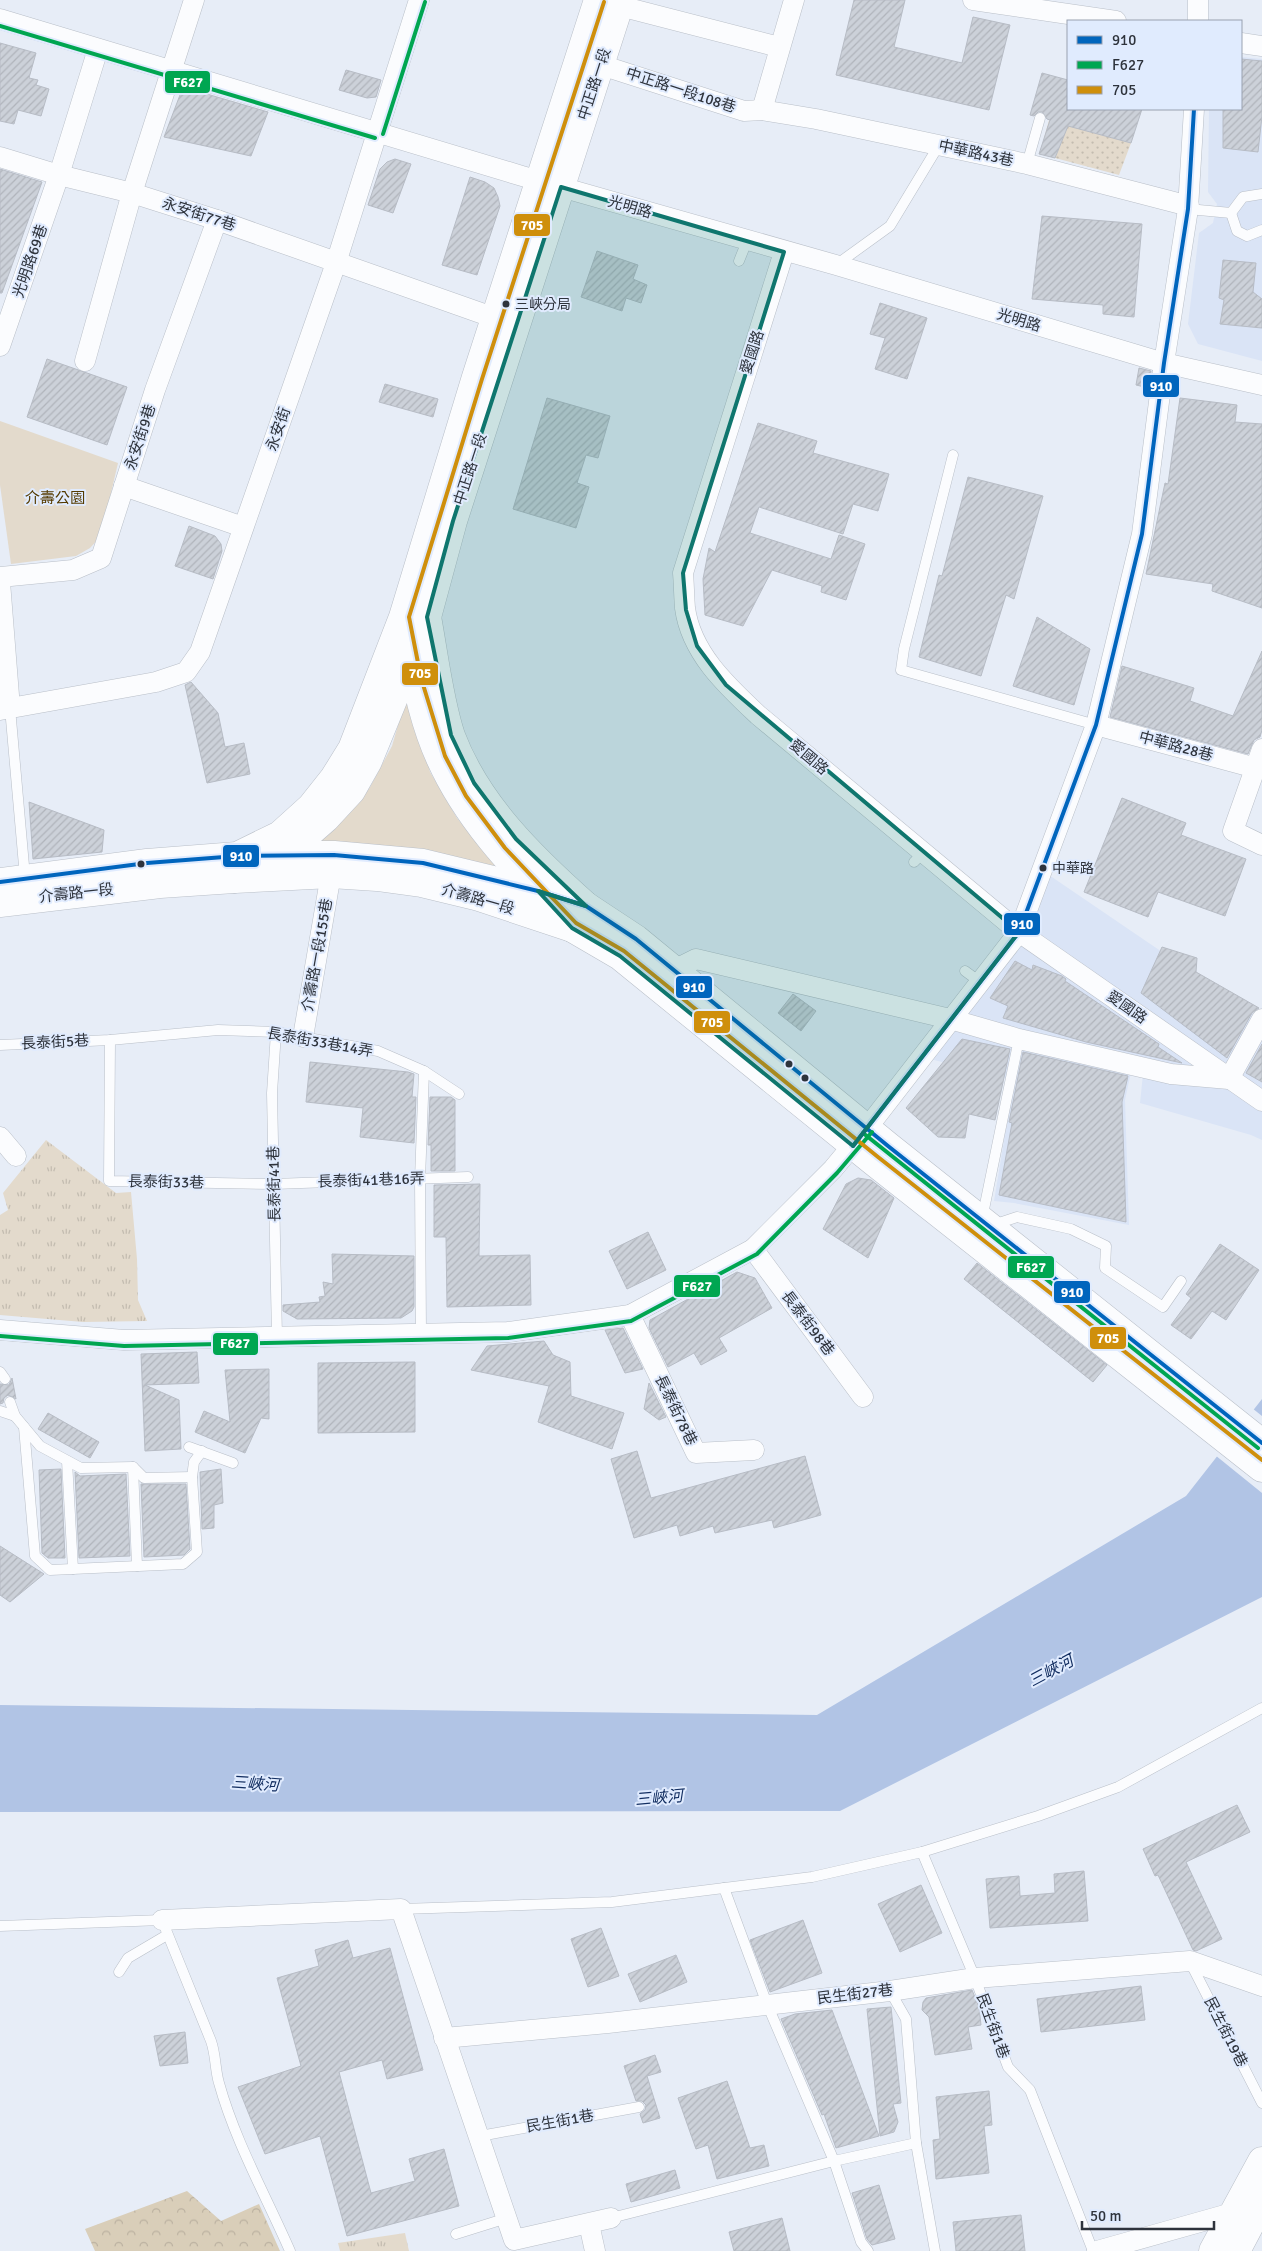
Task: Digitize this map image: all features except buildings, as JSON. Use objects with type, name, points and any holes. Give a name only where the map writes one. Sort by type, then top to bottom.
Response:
[{"type":"main road","name":"中正路一段","points":[[487,380],[495,318],[601,65],[613,2]]},
{"type":"main road","name":"中正路一段","points":[[235,867],[280,835],[311,807],[334,778],[352,750],[415,617],[453,521],[487,380],[550,184],[613,2]]},
{"type":"main road","name":"中正路一段","points":[[285,854],[326,818],[351,791],[368,761],[411,656],[415,617]]},
{"type":"main road","points":[[415,617],[439,685],[451,735],[474,783],[579,917]]},
{"type":"main road","points":[[411,656],[436,749],[457,791],[500,852],[538,892],[579,917]]},
{"type":"main road","name":"介壽路一段","points":[[0,903],[160,884],[285,854],[334,855],[423,863],[538,892]]},
{"type":"main road","name":"介壽路一段","points":[[12,880],[148,863],[377,876],[579,917],[636,939],[674,970],[860,1137]]},
{"type":"main road","name":"介壽路一段","points":[[579,917],[620,956],[881,1154]]},
{"type":"main road","points":[[881,1154],[986,1223],[1262,1468]]},
{"type":"main road","points":[[881,1154],[1150,1367],[1262,1444]]},
{"type":"main road","points":[[1236,2251],[1249,2212],[1262,2161]]},
{"type":"main road","points":[[1213,2251],[1249,2212]]},
{"type":"street","points":[[84,361],[132,193],[194,0]]},
{"type":"street","name":"永安街","points":[[5,709],[156,682],[186,672],[200,652],[336,263],[419,0]]},
{"type":"street","points":[[762,110],[794,0]]},
{"type":"street","points":[[973,0],[1109,20]]},
{"type":"street","points":[[1198,0],[1198,20]]},
{"type":"street","points":[[613,2],[779,47]]},
{"type":"street","name":"光明路","points":[[0,19],[550,184],[784,252],[836,265],[1164,363],[1262,385]]},
{"type":"street","points":[[1242,43],[1262,46]]},
{"type":"street","name":"光明路69巷","points":[[0,346],[59,175],[98,49]]},
{"type":"street","name":"中正路一段108巷","points":[[601,65],[744,110],[762,110]]},
{"type":"street","name":"中華路43巷","points":[[762,110],[1027,164],[1188,208]]},
{"type":"street","points":[[0,1330],[124,1340],[508,1332],[630,1315],[753,1249],[860,1137],[952,1012],[972,976],[1019,932],[1096,724],[1117,651],[1142,534],[1164,363],[1188,208],[1194,110]]},
{"type":"street","points":[[0,157],[59,175]]},
{"type":"street","name":"永安街77巷","points":[[59,175],[132,193],[217,220],[495,318]]},
{"type":"street","name":"永安街9巷","points":[[0,577],[73,570],[101,558],[155,390],[217,220]]},
{"type":"street","name":"愛國路","points":[[784,252],[683,573],[686,610],[697,646],[726,685],[758,716],[919,858],[1019,932],[1262,1102]]},
{"type":"street","points":[[124,486],[243,527]]},
{"type":"street","points":[[0,582],[5,709]]},
{"type":"street","name":"中華路28巷","points":[[1096,724],[1256,768]]},
{"type":"street","points":[[1262,749],[1233,831],[1262,845]]},
{"type":"street","name":"介壽路一段155巷","points":[[303,1037],[331,874]]},
{"type":"street","points":[[674,970],[696,959],[732,963],[952,1012],[1019,1039],[1137,1069],[1229,1079],[1262,1019]]},
{"type":"street","points":[[0,1137],[16,1156]]},
{"type":"street","name":"長泰街98巷","points":[[753,1249],[863,1397]]},
{"type":"street","name":"長泰街78巷","points":[[630,1315],[696,1454],[754,1450]]},
{"type":"street","points":[[165,1927],[401,1909],[514,2240],[611,2218]]},
{"type":"street","name":"民生街27巷","points":[[444,2038],[608,2023],[890,1991],[975,1978],[1190,1961],[1262,1986]]},
{"type":"street","name":"民生街1巷","points":[[1095,2251],[1249,2212]]},
{"type":"street","points":[[589,2224],[595,2251]]},
{"type":"lane","points":[[1027,164],[1040,118]]},
{"type":"lane","points":[[836,265],[890,226],[939,146]]},
{"type":"lane","points":[[1231,214],[1243,197],[1262,194]]},
{"type":"lane","points":[[1188,208],[1231,214]]},
{"type":"lane","points":[[1231,214],[1237,231],[1247,236],[1262,230]]},
{"type":"lane","points":[[739,261],[746,241]]},
{"type":"lane","points":[[953,455],[904,648],[902,670],[1096,724]]},
{"type":"lane","points":[[5,709],[12,880]]},
{"type":"lane","name":"長泰街33巷14弄","points":[[110,1040],[218,1030],[276,1032],[378,1051],[424,1071],[459,1094]]},
{"type":"lane","name":"長泰街41巷","points":[[276,1032],[272,1093],[277,1337]]},
{"type":"lane","points":[[1019,1039],[986,1223],[1017,1217],[1071,1229],[1106,1246],[1104,1268],[1163,1307],[1181,1281]]},
{"type":"lane","name":"長泰街5巷","points":[[0,1045],[110,1040]]},
{"type":"lane","name":"長泰街33巷","points":[[110,1040],[109,1181],[274,1184]]},
{"type":"lane","points":[[421,1334],[420,1179],[424,1071]]},
{"type":"lane","name":"長泰街41巷16弄","points":[[274,1184],[468,1177]]},
{"type":"lane","points":[[10,1402],[15,1416],[40,1446],[81,1468],[133,1467],[144,1478],[192,1477]]},
{"type":"lane","points":[[0,1411],[15,1416]]},
{"type":"lane","points":[[24,1427],[34,1556],[50,1570],[183,1564],[197,1552],[192,1477],[194,1462],[202,1451]]},
{"type":"lane","points":[[189,1447],[233,1464]]},
{"type":"lane","points":[[67,1460],[73,1569]]},
{"type":"lane","points":[[133,1467],[137,1566]]},
{"type":"lane","points":[[401,1909],[612,1902],[812,1877],[922,1852],[1038,1816],[1118,1787],[1262,1708]]},
{"type":"lane","name":"民生街1巷","points":[[922,1852],[975,1978],[1008,2067],[1030,2090],[1095,2251]]},
{"type":"lane","points":[[724,1888],[767,2004],[834,2161],[861,2242],[868,2251]]},
{"type":"lane","points":[[0,1926],[165,1927]]},
{"type":"lane","points":[[119,1972],[128,1958],[165,1927]]},
{"type":"lane","points":[[165,1927],[212,2042],[216,2057],[218,2082],[235,2128],[290,2251]]},
{"type":"lane","name":"民生街19巷","points":[[1190,1961],[1262,2103]]},
{"type":"lane","points":[[890,1991],[906,2019],[916,2143],[935,2251]]},
{"type":"lane","name":"民生街1巷","points":[[480,2136],[640,2107]]},
{"type":"lane","points":[[611,2218],[834,2161],[916,2143]]},
{"type":"lane","points":[[456,2234],[507,2218]]},
{"type":"highlighted area","points":[[561,187],[784,252],[683,573],[686,610],[697,646],[726,685],[1019,932],[853,1146],[620,956],[572,928],[538,891],[586,906],[516,839],[474,783],[451,735],[427,617],[453,521]]},
{"type":"shaded area","points":[[1242,57],[1262,59],[1262,361],[1198,344],[1188,324],[1199,233],[1213,223],[1217,204],[1208,192],[1209,110],[1242,110]]},
{"type":"shaded area","points":[[1046,873],[1262,1020],[1262,1140],[1251,1135],[1140,1103],[1143,1074],[1131,1072],[1125,1100],[1129,1225],[1014,1203],[994,1201],[1014,1080],[926,1058]]},
{"type":"green space","points":[[1049,120],[1131,143],[1119,175],[1055,158],[1061,143],[1044,138]]},
{"type":"green space","name":"介壽公園","points":[[0,421],[118,463],[101,536],[90,548],[76,556],[11,564],[0,485]]},
{"type":"green space","points":[[409,687],[430,772],[457,818],[503,874],[314,846],[369,789],[392,746]]},
{"type":"green space","points":[[46,1140],[116,1193],[131,1192],[137,1259],[138,1300],[147,1321],[83,1322],[0,1315],[0,1215],[8,1210],[3,1193]]},
{"type":"green space","points":[[187,2191],[221,2221],[259,2204],[280,2251],[95,2251],[85,2229]]},
{"type":"green space","points":[[405,2233],[409,2251],[340,2251],[338,2243]]},
{"type":"water","name":"三峽河","points":[[1262,1399],[1262,1597],[840,1811],[0,1812],[0,1705],[817,1715],[1186,1496]]},
{"type":"pier","points":[[1252,1408],[1262,1416],[1262,1493],[1215,1455]]},
{"type":"transit line","name":"F627","points":[[383,134],[425,2]]},
{"type":"transit line","name":"705","points":[[604,2],[482,379],[409,617],[421,678],[445,756],[466,796],[505,848],[576,923],[624,951],[878,1157],[1262,1460]]},
{"type":"transit line","name":"F627","points":[[0,26],[375,138]]},
{"type":"transit line","name":"910","points":[[853,1146],[1019,932],[1096,725],[1142,534],[1164,363],[1188,209],[1194,110]]},
{"type":"transit line","name":"910","points":[[0,882],[147,863],[237,856],[334,855],[423,863],[538,891],[586,906],[636,939],[888,1146],[1262,1443]]},
{"type":"transit line","name":"F627","points":[[0,1336],[124,1346],[508,1338],[631,1321],[757,1254],[837,1173],[872,1132]]},
{"type":"transit line","name":"F627","points":[[863,1133],[1258,1448]]},
{"type":"place","name":"三峽分局","points":[[506,304]]},
{"type":"place","name":"中華路","points":[[1043,868]]}]
